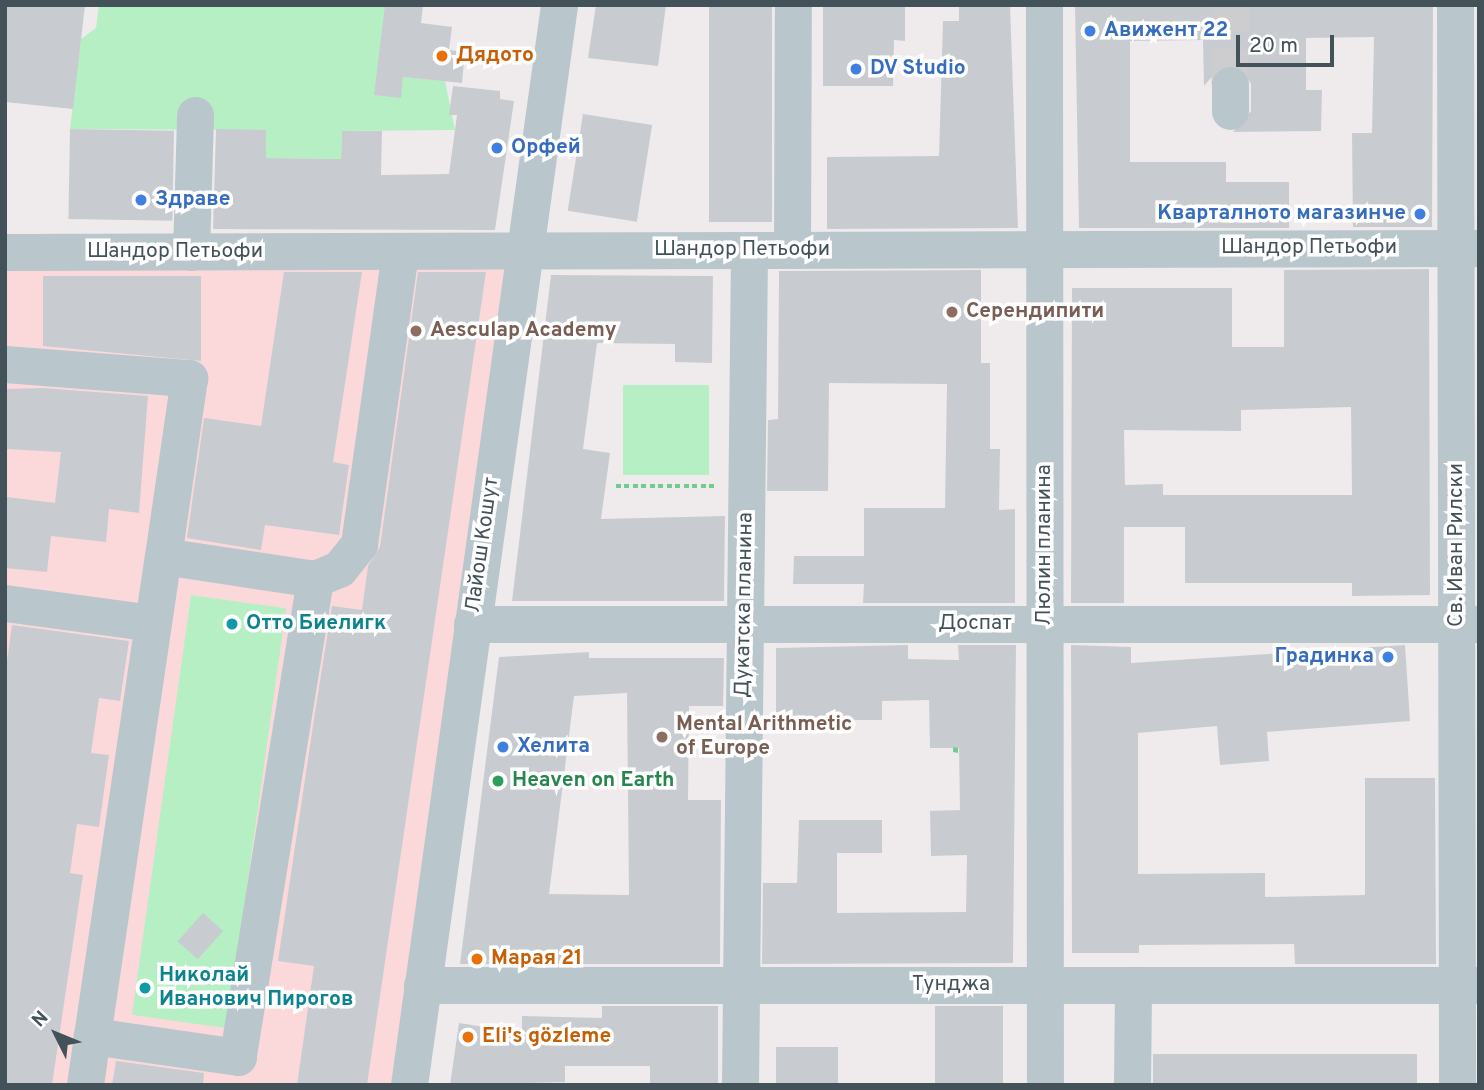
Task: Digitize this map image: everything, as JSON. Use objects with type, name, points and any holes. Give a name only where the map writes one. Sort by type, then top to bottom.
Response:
[{"type":"street","name":"Лайош Кошут","points":[[409,1085],[559,5]]},
{"type":"street","points":[[792,250],[793,5]]},
{"type":"street","name":"Люлин планина","points":[[1044,5],[1045,1085]]},
{"type":"street","name":"Св. Иван Рилски","points":[[1455,5],[1467,248],[1468,624],[1468,985],[1457,1085]]},
{"type":"street","points":[[191,252],[194,116]]},
{"type":"street","name":"Шандор Петьофи","points":[[5,252],[1467,248]]},
{"type":"street","name":"Дукатска планина","points":[[740,1085],[749,250]]},
{"type":"street","points":[[163,556],[315,579],[339,569],[359,544],[400,251]]},
{"type":"street","points":[[5,364],[189,378],[85,1085]]},
{"type":"street","points":[[92,1036],[238,1057],[315,579]]},
{"type":"street","points":[[5,603],[153,623]]},
{"type":"street","name":"Доспат","points":[[472,624],[1468,624]]},
{"type":"street","name":"Тунджа","points":[[422,985],[1468,985]]},
{"type":"street","points":[[1132,1085],[1133,985]]},
{"type":"path","points":[[616,486],[746,486]]},
{"type":"shaded area","points":[[522,243],[398,1085],[5,1085],[5,259]]},
{"type":"green space","points":[[99,5],[385,5],[400,98],[403,77],[445,81],[455,130],[342,131],[341,159],[266,158],[266,130],[70,129],[81,39],[96,28]]},
{"type":"green space","points":[[623,385],[709,385],[709,475],[623,475]]},
{"type":"green space","points":[[191,595],[286,608],[227,1028],[132,1015]]},
{"type":"building","points":[[5,5],[85,5],[73,109],[5,102]]},
{"type":"building","points":[[385,5],[423,5],[421,23],[452,27],[449,50],[465,52],[462,83],[403,77],[401,98],[374,95]]},
{"type":"building","points":[[596,5],[666,5],[658,66],[588,58]]},
{"type":"building","points":[[709,5],[772,5],[772,222],[709,222]]},
{"type":"building","points":[[823,5],[905,5],[905,41],[894,40],[893,86],[823,86]]},
{"type":"building","points":[[959,5],[1010,5],[1018,228],[827,229],[827,157],[939,156],[943,21],[959,21]]},
{"type":"building","points":[[1075,5],[1433,5],[1432,227],[1353,227],[1352,133],[1372,133],[1374,37],[1306,38],[1306,90],[1322,90],[1321,131],[1233,132],[1251,111],[1251,84],[1241,67],[1220,67],[1204,86],[1203,40],[1130,41],[1130,162],[1226,162],[1226,182],[1289,182],[1289,228],[1079,228]]},
{"type":"building","points":[[453,86],[500,91],[500,99],[514,101],[495,230],[213,229],[216,129],[266,130],[266,158],[341,159],[342,131],[382,131],[381,175],[449,174],[457,115],[449,115]]},
{"type":"building","points":[[583,114],[652,125],[637,222],[568,211]]},
{"type":"building","points":[[70,129],[174,131],[172,221],[68,219]]},
{"type":"building","points":[[1429,269],[1430,595],[1352,596],[1352,583],[1185,583],[1185,527],[1124,527],[1124,603],[1071,603],[1072,288],[1232,288],[1232,347],[1284,347],[1284,270]],"holes":[[[1351,407],[1352,495],[1163,495],[1163,484],[1125,485],[1124,430],[1241,431],[1241,410]]]},
{"type":"building","points":[[981,270],[981,363],[990,363],[990,449],[1000,449],[999,510],[1015,509],[1015,603],[863,603],[864,584],[793,584],[794,556],[864,556],[864,508],[945,508],[947,384],[829,383],[828,491],[767,491],[768,420],[778,419],[779,271]]},
{"type":"building","points":[[284,272],[362,272],[333,462],[349,465],[339,535],[265,525],[261,550],[187,538],[204,418],[261,426]]},
{"type":"building","points":[[418,272],[486,272],[367,1085],[297,1085],[314,966],[278,961],[315,712],[332,606],[362,610],[368,566],[380,547]]},
{"type":"building","points":[[551,275],[713,276],[712,363],[675,362],[675,344],[597,343],[583,449],[610,453],[601,519],[725,516],[724,601],[512,601]]},
{"type":"building","points":[[43,276],[201,276],[201,361],[43,346]]},
{"type":"building","points":[[43,388],[148,396],[139,513],[109,509],[106,542],[51,536],[47,572],[5,568],[7,497],[55,503],[61,452],[5,449],[5,389]]},
{"type":"building","points":[[12,625],[129,641],[120,701],[99,698],[91,753],[109,755],[99,827],[77,824],[70,873],[83,875],[52,1085],[5,1085],[5,675]]},
{"type":"building","points":[[908,645],[908,659],[959,660],[958,645],[1016,645],[1013,963],[762,964],[763,883],[797,883],[799,820],[882,820],[882,853],[837,853],[837,913],[966,912],[967,855],[931,856],[930,811],[960,810],[959,748],[930,748],[929,700],[882,701],[882,720],[776,720],[776,648]]},
{"type":"building","points":[[1071,645],[1131,647],[1131,663],[1405,645],[1410,721],[1267,732],[1269,761],[1220,765],[1217,726],[1138,733],[1138,874],[1265,873],[1265,897],[1365,895],[1365,778],[1435,778],[1436,964],[1295,964],[1294,944],[1139,945],[1139,953],[1072,953]]},
{"type":"building","points":[[589,652],[589,658],[724,658],[723,706],[689,706],[688,800],[721,800],[720,964],[460,964],[499,657]],"holes":[[[627,693],[629,895],[549,894],[574,696]]]},
{"type":"building","points":[[1479,777],[1479,867],[1478,867]]},
{"type":"building","points":[[203,913],[223,931],[198,959],[178,941]]},
{"type":"building","points":[[602,1006],[718,1006],[718,1085],[650,1085],[650,1066],[565,1066],[565,1082],[450,1085],[459,1023],[522,1033],[522,1016],[602,1018]]},
{"type":"building","points":[[935,1006],[1003,1006],[1003,1085],[935,1085]]},
{"type":"building","points":[[776,1047],[838,1047],[838,1085],[776,1085]]},
{"type":"building","points":[[1153,1054],[1417,1054],[1417,1085],[1153,1085]]},
{"type":"building","points":[[116,1061],[204,1073],[203,1085],[112,1085]]},
{"type":"tunnel","points":[[1230,85],[1231,5]]},
{"type":"place","name":"Авижент 22","points":[[1090,31]]},
{"type":"place","name":"Дядото","points":[[442,56]]},
{"type":"place","name":"DV Studio","points":[[856,69]]},
{"type":"place","name":"Орфей","points":[[497,148]]},
{"type":"place","name":"Здраве","points":[[141,200]]},
{"type":"place","name":"Кварталното магазинче","points":[[1420,214]]},
{"type":"place","name":"Серендипити","points":[[952,312]]},
{"type":"place","name":"Aesculap Academy","points":[[416,331]]},
{"type":"place","name":"Отто Биелигк","points":[[232,624]]},
{"type":"place","name":"Градинка","points":[[1388,657]]},
{"type":"place","name":"Mental Arithmetic of Europe","points":[[662,737]]},
{"type":"place","name":"Хелита","points":[[503,747]]},
{"type":"place","name":"Heaven on Earth","points":[[498,781]]},
{"type":"place","name":"Марая 21","points":[[477,959]]},
{"type":"place","name":"Николай Иванович Пирогов","points":[[145,988]]},
{"type":"place","name":"Eli's gözleme","points":[[468,1037]]}]
